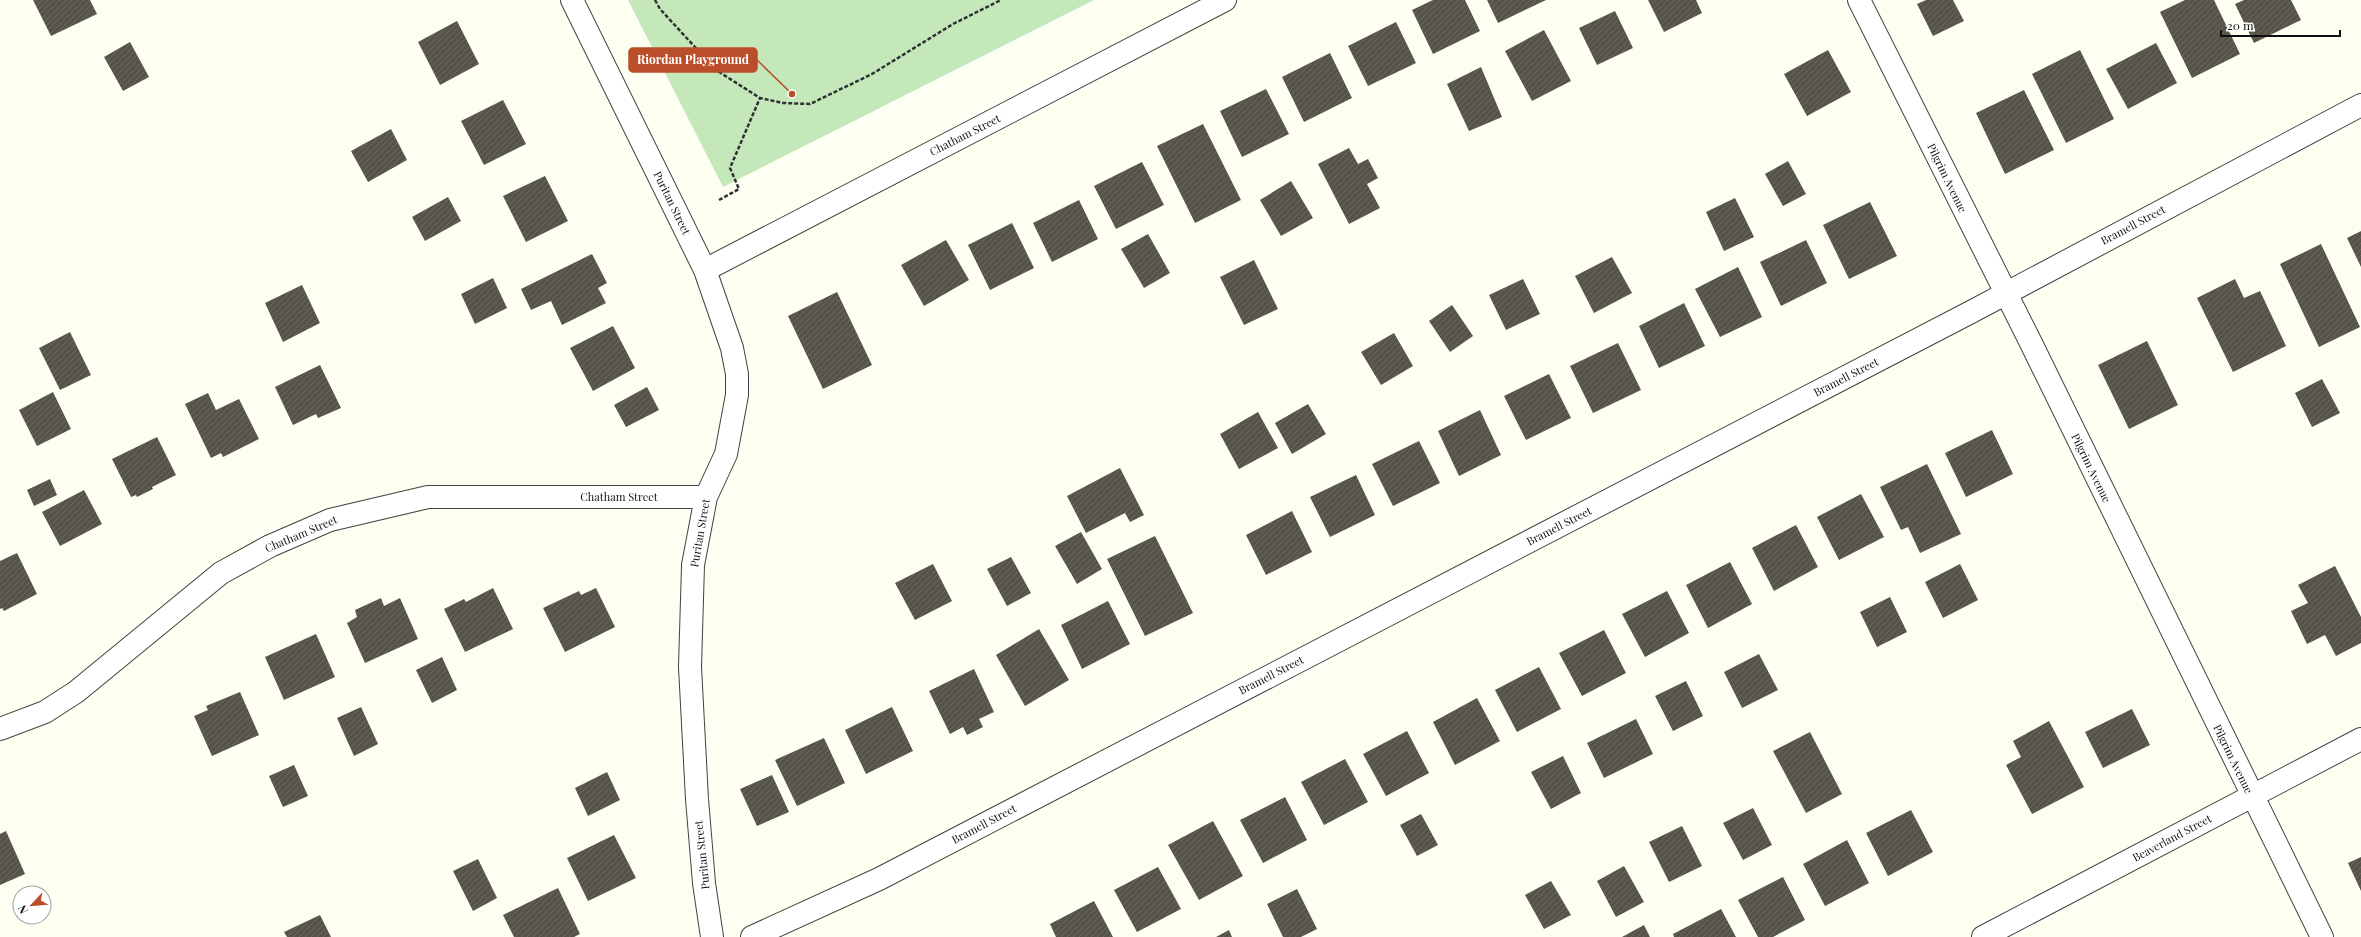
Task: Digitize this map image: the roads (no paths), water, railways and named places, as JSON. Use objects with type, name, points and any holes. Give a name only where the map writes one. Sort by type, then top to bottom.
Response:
[{"type":"street","name":"Puritan Street","points":[[572,0],[704,270],[732,348],[737,395],[726,454],[706,496],[693,565],[690,667],[697,806],[704,883],[712,937]]},
{"type":"street","name":"Chatham Street","points":[[704,270],[1225,0]]},
{"type":"street","name":"Pilgrim Avenue","points":[[1859,0],[2004,293],[2034,350],[2251,797],[2322,937]]},
{"type":"street","name":"Bramell Street","points":[[752,937],[879,878],[2004,293],[2361,105]]},
{"type":"street","name":"Chatham Street","points":[[0,729],[44,712],[76,692],[221,573],[270,546],[330,520],[428,497],[706,496]]},
{"type":"street","name":"Beaverland Street","points":[[1983,937],[2361,739]]},
{"type":"place","name":"Riordan Playground","points":[[792,94]]}]
